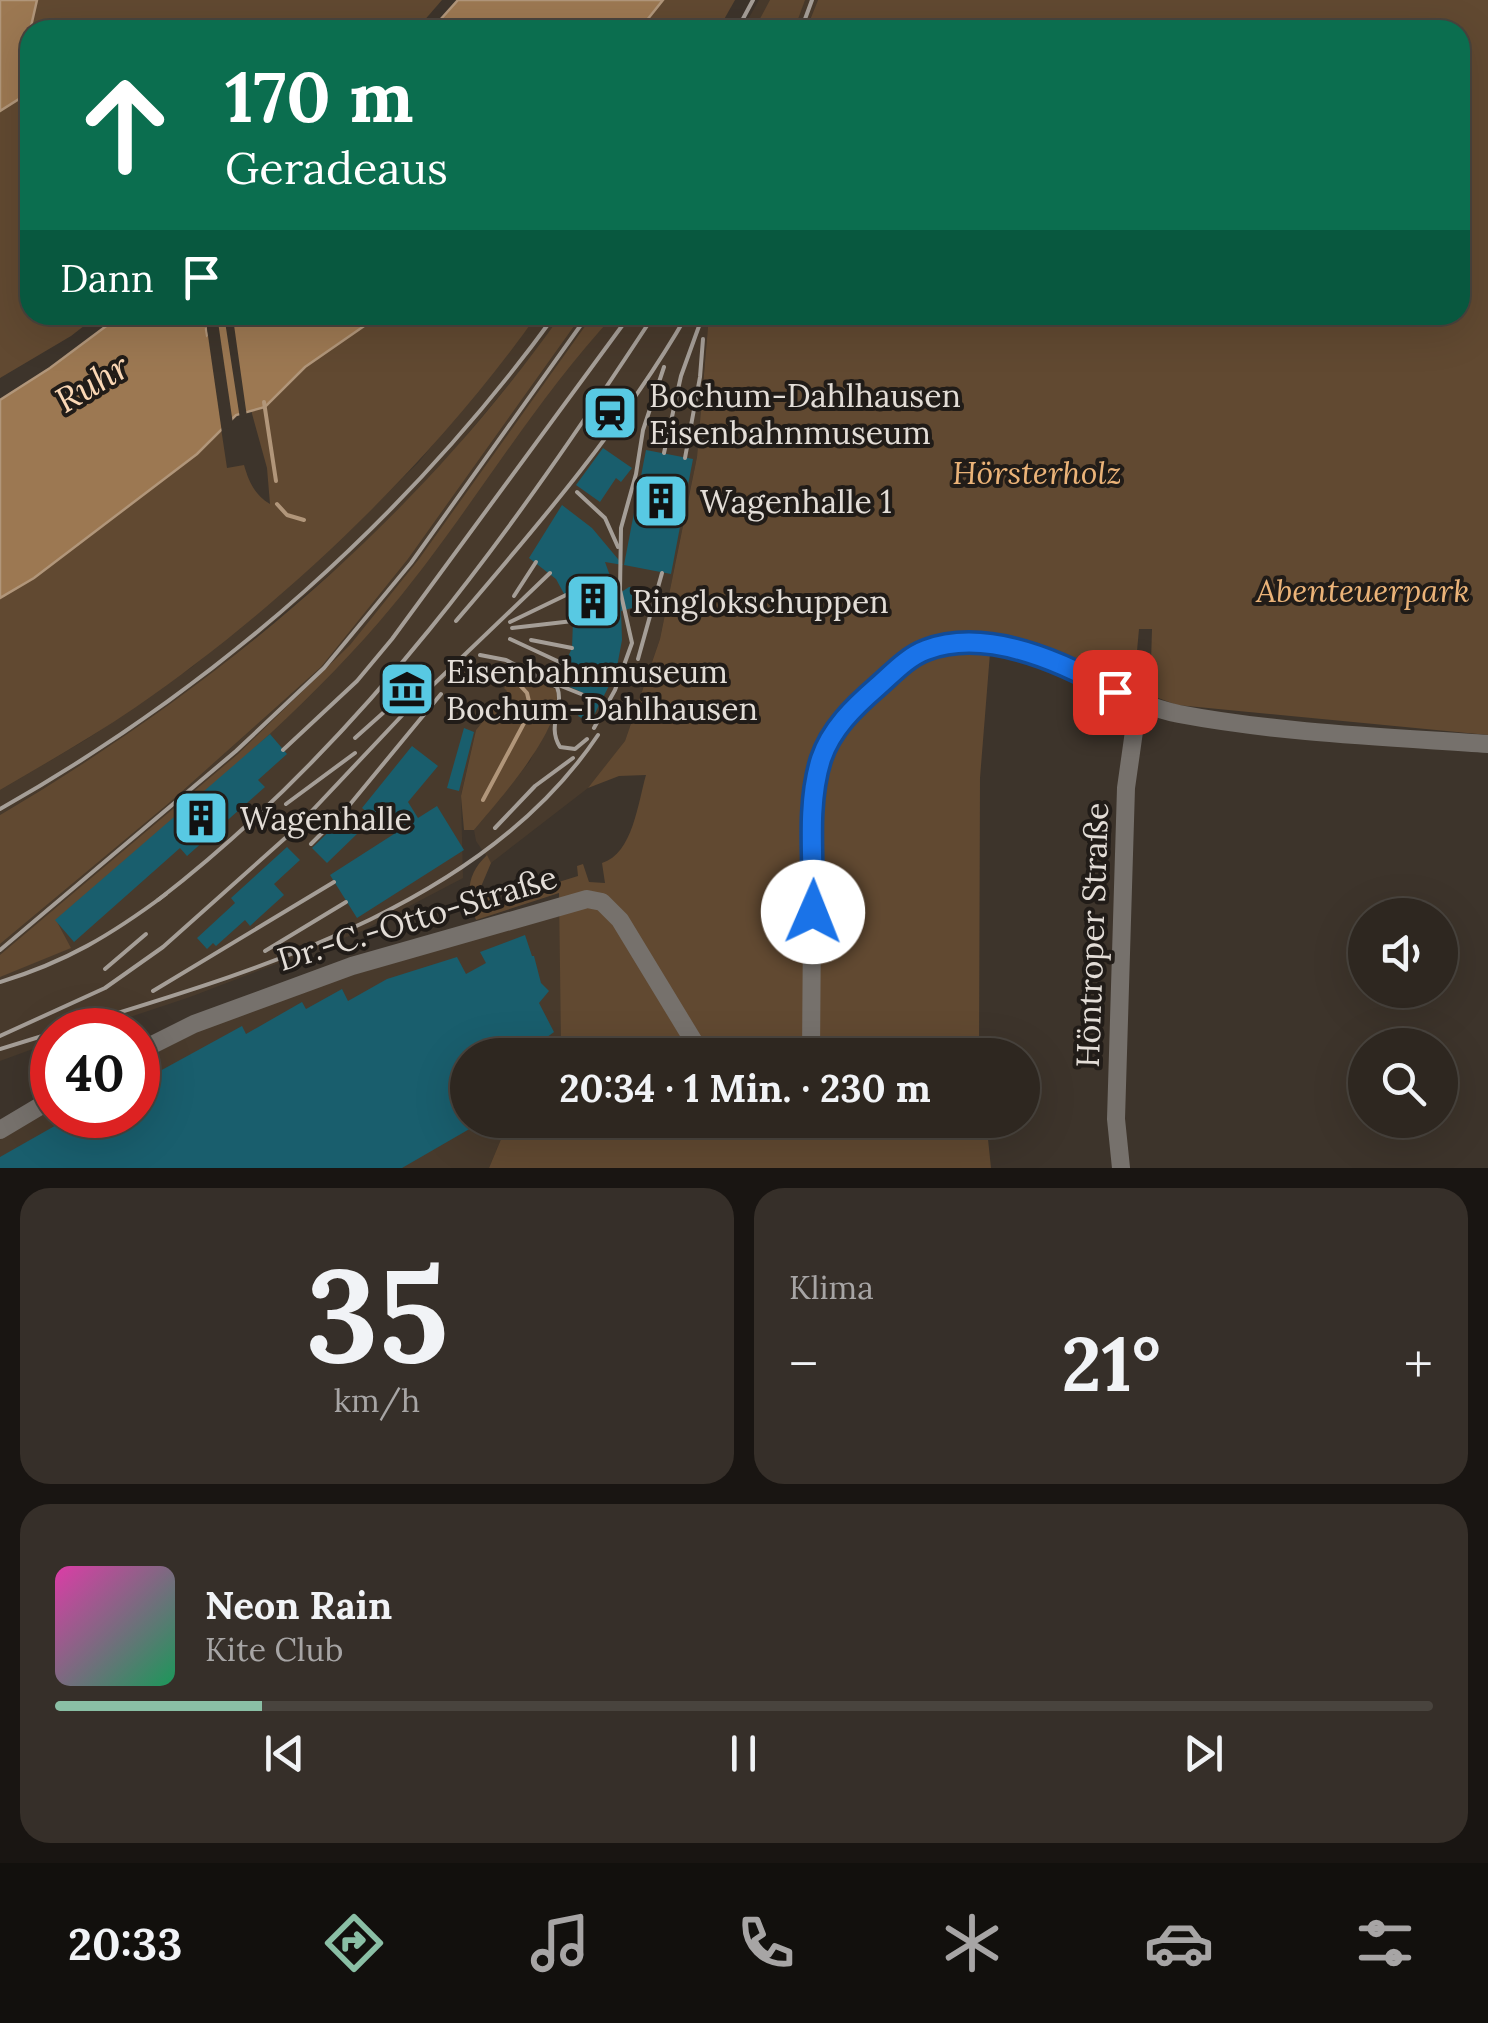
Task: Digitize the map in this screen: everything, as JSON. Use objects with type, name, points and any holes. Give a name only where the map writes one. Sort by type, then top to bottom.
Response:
[{"type":"street","points":[[811,1038],[814,792],[828,742],[851,710],[922,651],[947,644],[991,646],[1061,664],[1138,704],[1214,720],[1488,744]]},
{"type":"street","name":"Höntroper Straße","points":[[1121,1168],[1116,1119],[1126,788],[1138,704]]},
{"type":"street","name":"Dr.-C.-Otto-Straße","points":[[160,1041],[194,1024],[352,966],[586,899],[602,902],[620,920],[692,1038]]},
{"type":"street","points":[[0,1130],[30,1112]]},
{"type":"shaded area","points":[[759,0],[818,0],[810,20],[748,20]]},
{"type":"shaded area","points":[[529,325],[554,325],[433,476],[363,546],[198,686],[96,757],[0,815],[0,790],[87,739],[192,667],[349,530],[418,463]]},
{"type":"shaded area","name":"Eisenbahnmuseum Bochum-Dahlhausen","points":[[575,325],[708,325],[697,457],[660,639],[625,741],[588,788],[491,863],[476,841],[474,830],[530,761],[558,700],[543,681],[516,674],[476,730],[461,795],[463,878],[362,931],[157,1008],[30,1008],[30,1050],[0,1061],[0,944],[169,803],[321,667],[408,559]]},
{"type":"shaded area","points":[[561,916],[561,1038],[450,1038],[450,1138],[502,1138],[489,1168],[0,1168],[0,1138],[30,1121],[30,1138],[160,1138],[160,1049],[254,1006],[521,922]]},
{"type":"green space","points":[[37,0],[442,0],[425,20],[32,20]]},
{"type":"green space","points":[[663,0],[735,0],[724,20],[647,20]]},
{"type":"green space","points":[[770,0],[805,0],[798,20],[759,20]]},
{"type":"green space","points":[[818,0],[1488,0],[1488,735],[1177,705],[1150,695],[1152,629],[1139,629],[1136,662],[1123,683],[1038,643],[993,637],[933,637],[917,661],[952,651],[990,653],[980,778],[979,1038],[561,1038],[559,893],[476,920],[470,885],[475,870],[487,855],[491,863],[480,889],[494,902],[578,876],[577,866],[583,864],[589,882],[605,883],[602,863],[621,849],[627,838],[646,775],[619,776],[588,788],[625,741],[660,639],[697,457],[708,325],[1470,325],[1470,20],[810,20]]},
{"type":"green space","points":[[20,98],[20,325],[85,325],[0,378],[0,111]]},
{"type":"green space","points":[[366,325],[530,325],[452,424],[404,477],[300,577],[246,624],[136,707],[0,790],[0,598],[34,578],[197,454],[221,428],[227,468],[244,465],[253,487],[270,504],[267,468],[251,410],[265,406],[305,367]]},
{"type":"green space","points":[[554,325],[575,325],[408,559],[321,667],[169,803],[0,944],[0,815],[159,712],[307,595],[377,531],[504,391]]},
{"type":"green space","points":[[586,325],[605,325],[552,389],[410,585],[342,663],[264,740],[56,920],[71,948],[0,977],[0,955],[238,754],[350,645],[419,559]]},
{"type":"green space","points":[[516,674],[543,681],[556,690],[550,724],[527,764],[498,802],[474,830],[464,830],[461,796],[476,730]]},
{"type":"green space","points":[[502,1138],[988,1138],[991,1168],[489,1168]]},
{"type":"water","points":[[0,0],[37,0],[32,20],[20,20],[20,98],[0,111]]},
{"type":"water","points":[[458,0],[663,0],[647,20],[440,20]]},
{"type":"water","name":"Ruhr","points":[[108,325],[211,325],[206,329],[207,335],[218,325],[366,325],[305,367],[265,407],[236,415],[197,454],[34,578],[0,598],[0,400]]},
{"type":"pier","points":[[206,325],[218,325],[233,424],[222,433]]},
{"type":"pier","points":[[226,325],[234,325],[247,417],[240,419]]},
{"type":"building","points":[[603,448],[632,468],[621,482],[616,478],[600,502],[576,485]]},
{"type":"building","name":"Wagenhalle 1","points":[[646,450],[693,459],[671,574],[624,565]]},
{"type":"building","name":"Ringlokschuppen","points":[[562,505],[592,528],[623,565],[605,562],[617,595],[629,587],[640,587],[643,605],[621,611],[622,640],[616,672],[590,723],[578,716],[590,696],[557,681],[572,648],[569,603],[556,579],[529,558]]},
{"type":"building","points":[[464,728],[474,732],[459,791],[447,788]]},
{"type":"building","name":"Wagenhalle","points":[[270,734],[287,754],[258,780],[265,787],[187,856],[180,848],[74,942],[55,920]]},
{"type":"building","points":[[412,746],[438,766],[408,802],[418,818],[437,806],[464,850],[357,918],[330,875],[394,834],[362,808]]},
{"type":"building","points":[[344,817],[359,832],[327,863],[312,848]]},
{"type":"building","points":[[287,847],[300,860],[274,884],[284,895],[250,926],[245,920],[216,946],[213,943],[207,949],[197,938],[235,903],[231,898]]},
{"type":"building","points":[[525,935],[541,983],[549,991],[539,1003],[554,1032],[546,1038],[450,1038],[450,1138],[454,1138],[402,1168],[0,1168],[0,1157],[33,1138],[160,1138],[160,1071],[242,1026],[246,1034],[302,1002],[306,1009],[342,989],[348,1001],[387,979],[457,957],[466,974],[486,963],[480,952]]},
{"type":"waterway","points":[[264,402],[276,481]]},
{"type":"waterway","points":[[277,504],[287,515],[304,520]]},
{"type":"waterway","points":[[483,800],[531,710],[527,693],[516,681]]},
{"type":"railway","points":[[742,20],[753,0]]},
{"type":"railway","points":[[805,20],[812,0]]},
{"type":"railway","points":[[0,809],[158,708],[304,592],[437,460],[547,325]]},
{"type":"railway","points":[[0,950],[236,751],[324,668],[411,563],[581,325]]},
{"type":"railway","points":[[283,750],[357,681],[392,639],[623,325]]},
{"type":"railway","points":[[158,900],[232,838],[368,702],[489,553],[647,325]]},
{"type":"railway","points":[[456,621],[608,435],[681,325]]},
{"type":"railway","points":[[664,453],[681,376],[699,325]]},
{"type":"railway","points":[[685,458],[703,339]]},
{"type":"railway","points":[[594,728],[615,690],[632,643],[620,590],[621,528],[643,430],[664,367]]},
{"type":"railway","points":[[577,492],[605,518],[618,547]]},
{"type":"railway","points":[[514,596],[536,562]]},
{"type":"railway","points":[[0,1036],[105,988],[163,947],[292,832],[410,707],[550,573]]},
{"type":"railway","points":[[638,659],[662,573]]},
{"type":"railway","points":[[510,622],[566,595]]},
{"type":"railway","points":[[512,628],[573,621]]},
{"type":"railway","points":[[510,639],[566,665]]},
{"type":"railway","points":[[531,640],[572,648]]},
{"type":"railway","points":[[480,655],[506,660],[557,687],[555,731],[560,747],[575,749],[587,739]]},
{"type":"railway","points":[[355,738],[430,671]]},
{"type":"railway","points":[[551,682],[586,696]]},
{"type":"railway","points":[[311,844],[347,808],[441,694]]},
{"type":"railway","points":[[132,1008],[284,957],[357,926],[427,889],[492,846],[549,795],[598,735]]},
{"type":"railway","points":[[286,804],[355,753]]},
{"type":"railway","points":[[495,828],[535,786],[573,758]]},
{"type":"railway","points":[[153,991],[334,882]]},
{"type":"railway","points":[[0,982],[87,946],[166,894]]},
{"type":"railway","points":[[265,951],[346,902]]},
{"type":"railway","points":[[105,969],[146,934]]},
{"type":"railway","points":[[0,1049],[30,1040]]},
{"type":"place","name":"Bochum-Dahlhausen Eisenbahnmuseum","points":[[610,413]]},
{"type":"place","name":"Wagenhalle 1","points":[[661,501]]},
{"type":"place","name":"Ringlokschuppen","points":[[593,601]]},
{"type":"place","name":"Eisenbahnmuseum Bochum-Dahlhausen","points":[[407,689]]},
{"type":"place","name":"Wagenhalle","points":[[201,818]]},
{"type":"route","points":[[813,912],[814,792],[822,756],[851,710],[912,657],[947,644],[991,646],[1061,664],[1115,692]]},
{"type":"park label","name":"Hörsterholz","points":[[1037,472]]},
{"type":"park label","name":"Abenteuerpark","points":[[1363,590]]}]
